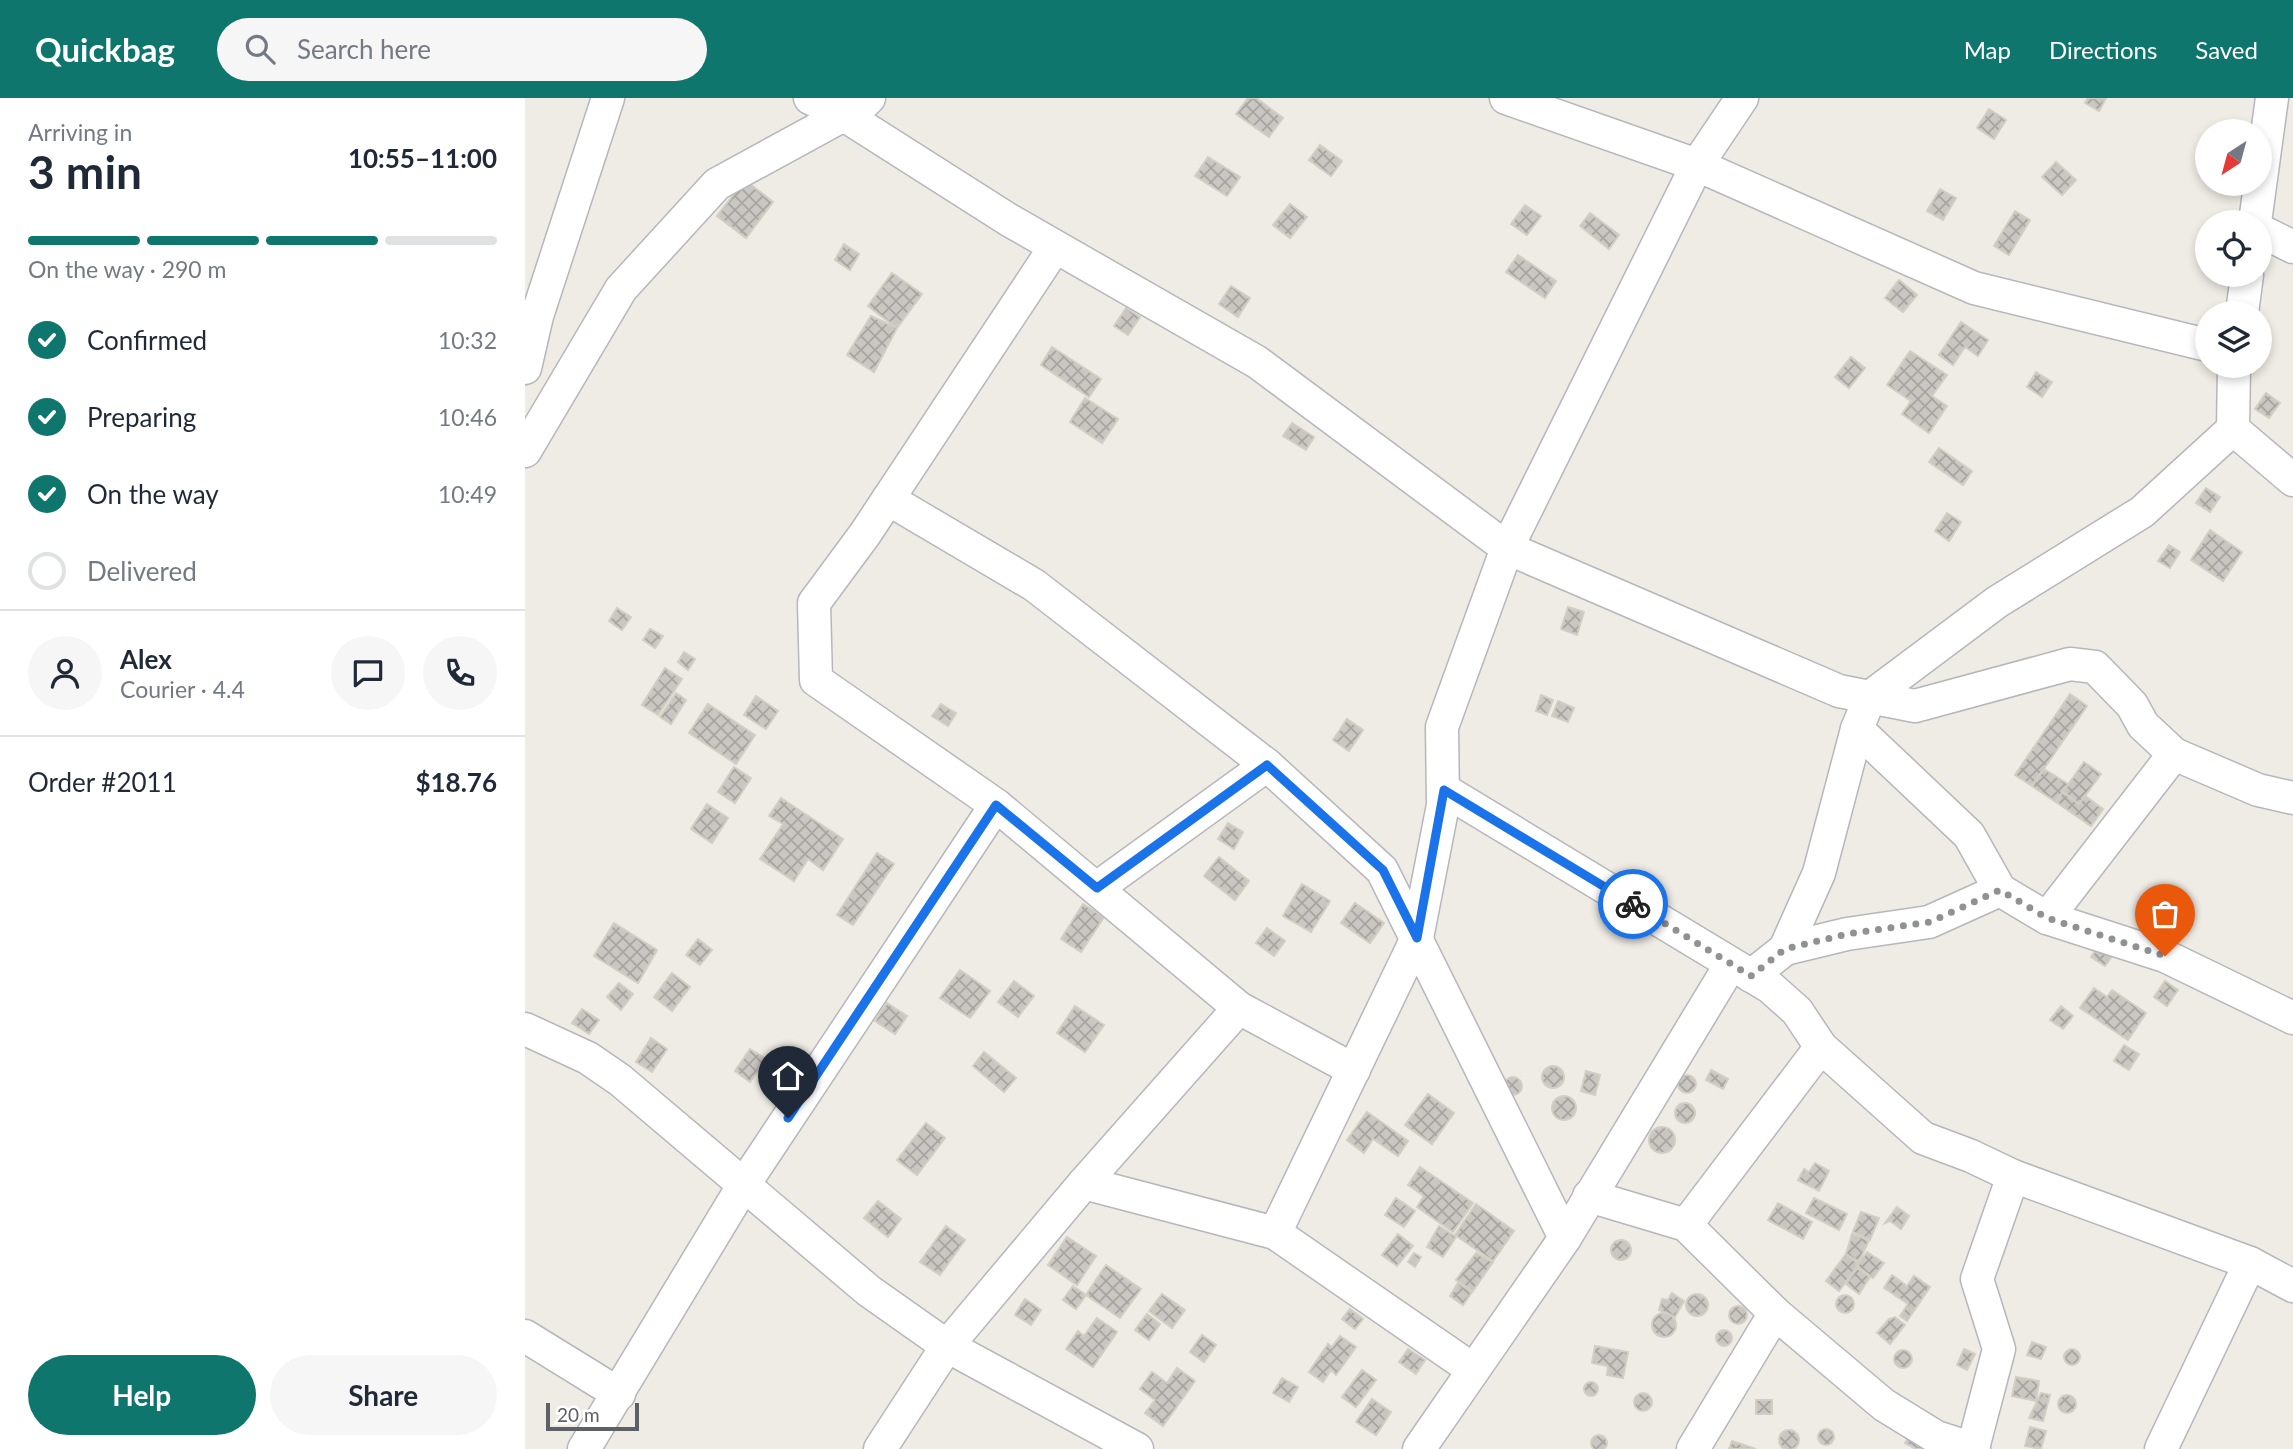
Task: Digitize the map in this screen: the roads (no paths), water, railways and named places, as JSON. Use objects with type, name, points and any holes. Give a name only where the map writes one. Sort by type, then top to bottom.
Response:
[{"type":"street","points":[[525,368],[537,316],[608,98]]},
{"type":"street","points":[[810,98],[857,106],[1055,247],[1257,362],[1507,548],[1839,691],[1870,698],[1915,706],[2070,664],[2095,667],[2132,705],[2143,725],[2174,754],[2258,790],[2293,799]]},
{"type":"street","points":[[1506,98],[1696,165],[1974,288],[2195,342]]},
{"type":"street","points":[[1275,1233],[1417,938],[1444,790],[1440,746],[1442,727],[1507,548],[1696,165],[1742,98]]},
{"type":"street","points":[[2257,210],[2272,98]]},
{"type":"street","points":[[525,451],[621,289],[717,184],[857,106]]},
{"type":"street","points":[[2272,236],[2293,247]]},
{"type":"street","points":[[1055,247],[888,499],[814,603],[816,680],[996,805],[1239,1008],[1354,1070]]},
{"type":"street","points":[[1785,949],[1819,873],[1857,729],[1870,698],[1997,602],[2142,512],[2233,429],[2234,378]]},
{"type":"street","points":[[2233,429],[2293,480]]},
{"type":"street","points":[[888,499],[1034,585],[1267,765],[1383,870],[1565,1238]]},
{"type":"street","points":[[1857,729],[1969,835],[2000,890],[2047,918],[2165,956],[2293,1018]]},
{"type":"street","points":[[2047,918],[2174,754]]},
{"type":"street","points":[[1097,888],[1267,765]]},
{"type":"street","points":[[1444,790],[1741,970],[1787,1001],[1821,1047],[1923,1139],[1971,1156],[2013,1176],[2250,1263],[2293,1286]]},
{"type":"street","points":[[584,1449],[743,1186],[996,805]]},
{"type":"street","points":[[1419,1449],[1565,1238],[1589,1196],[1741,970],[1785,949],[1847,934],[1930,922],[2000,890]]},
{"type":"street","points":[[880,1449],[947,1346],[1084,1183],[1239,1008]]},
{"type":"street","points":[[525,1029],[588,1058],[619,1080],[869,1291],[947,1346],[1137,1449]]},
{"type":"street","points":[[1686,1225],[1821,1047]]},
{"type":"street","points":[[1589,1196],[1686,1225],[1775,1313],[1884,1405],[1936,1437],[1974,1449],[1999,1349],[1977,1279],[2013,1176]]},
{"type":"street","points":[[1084,1183],[1275,1233],[1472,1369]]},
{"type":"street","points":[[2161,1449],[2250,1263]]},
{"type":"street","points":[[1693,1449],[1775,1313]]},
{"type":"street","points":[[525,1336],[619,1394]]}]
